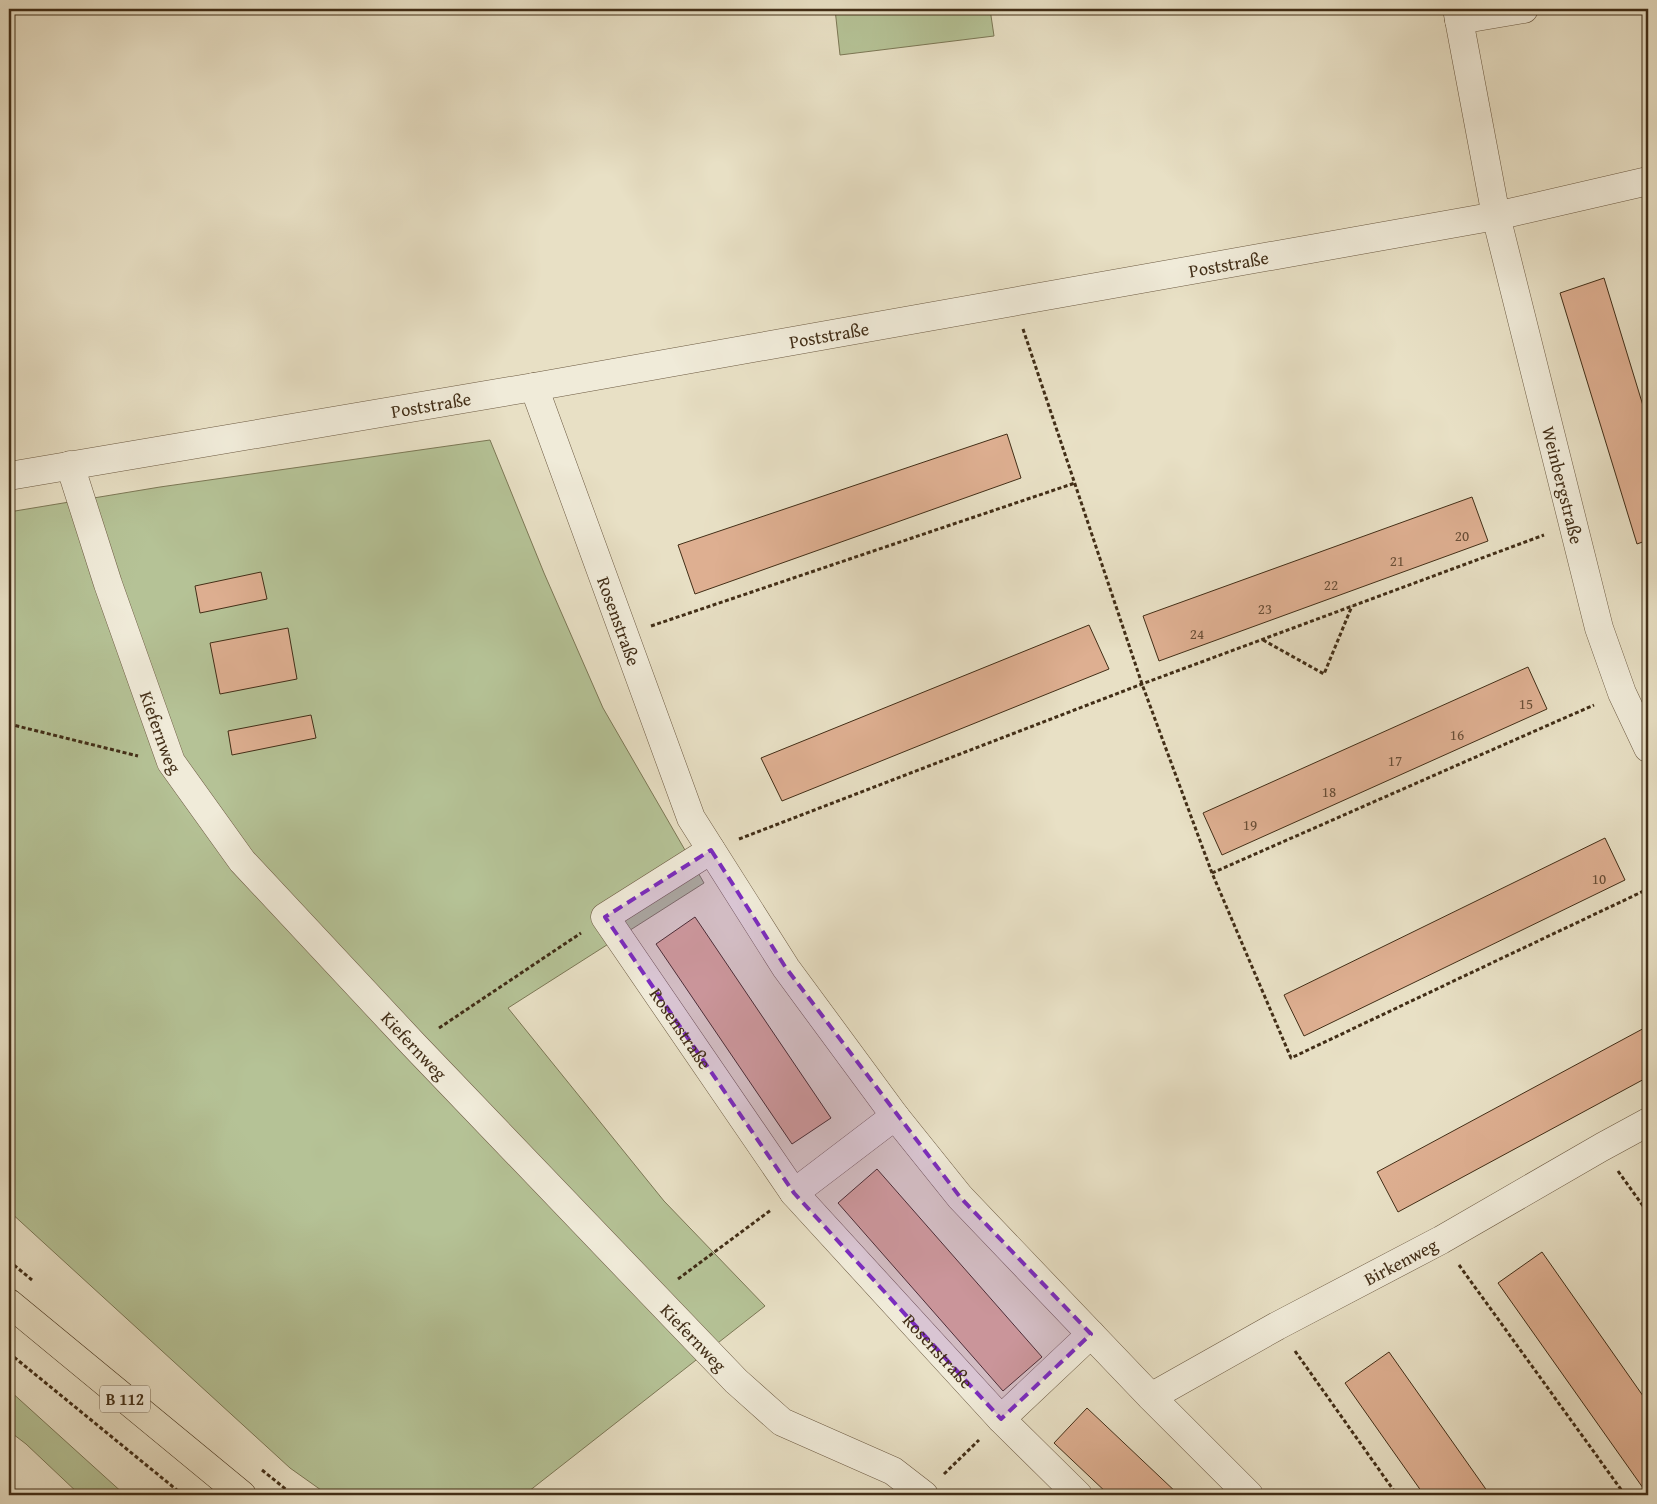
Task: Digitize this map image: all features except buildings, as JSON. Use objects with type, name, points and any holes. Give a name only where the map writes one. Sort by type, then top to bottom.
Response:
[{"type":"main road","name":"B 112","points":[[9,1303],[242,1495]]},
{"type":"street","points":[[1458,15],[1524,9]]},
{"type":"street","name":"Weinbergstraße","points":[[1458,15],[1496,216],[1599,628],[1622,693],[1648,748]]},
{"type":"street","name":"Poststraße","points":[[9,476],[534,387],[1496,216],[1648,181]]},
{"type":"street","name":"Rosenstraße","points":[[534,387],[691,818],[786,968],[895,1116],[960,1197],[1151,1398],[1249,1495]]},
{"type":"street","name":"Kiefernweg","points":[[70,465],[108,584],[171,762],[242,861],[413,1044],[736,1381],[782,1422],[893,1471],[923,1495]]},
{"type":"street","points":[[604,917],[711,850]]},
{"type":"street","name":"Rosenstraße","points":[[604,917],[794,1193],[1001,1418],[1078,1495]]},
{"type":"street","points":[[794,1193],[895,1116]]},
{"type":"street","name":"Birkenweg","points":[[1151,1398],[1278,1326],[1441,1240],[1648,1122]]},
{"type":"street","points":[[1001,1418],[1091,1334]]},
{"type":"path","points":[[1014,302],[1142,684],[1212,873],[1291,1058],[1648,888]]},
{"type":"path","points":[[624,635],[1075,483]]},
{"type":"path","points":[[711,850],[1142,684],[1573,524]]},
{"type":"path","points":[[1262,640],[1324,674],[1352,606]]},
{"type":"path","points":[[1212,873],[1622,693]]},
{"type":"path","points":[[9,724],[131,755],[171,762]]},
{"type":"path","points":[[413,1044],[604,917]]},
{"type":"path","points":[[1602,1147],[1648,1213]]},
{"type":"path","points":[[655,1295],[794,1193]]},
{"type":"path","points":[[1441,1240],[1625,1495]]},
{"type":"path","points":[[1278,1326],[1397,1495]]},
{"type":"path","points":[[9,1353],[183,1495]]},
{"type":"path","points":[[923,1495],[1001,1418]]},
{"type":"highlighted area","points":[[711,850],[786,968],[960,1197],[1091,1334],[1001,1419],[794,1193],[605,917]]},
{"type":"green space","points":[[835,9],[990,9],[994,36],[840,55]]},
{"type":"green space","points":[[490,440],[544,573],[603,708],[704,883],[508,1008],[664,1201],[765,1306],[524,1495],[328,1495],[290,1468],[9,1211],[9,512],[160,487]]},
{"type":"green space","points":[[9,1390],[125,1495],[80,1495],[26,1444],[9,1431]]}]
